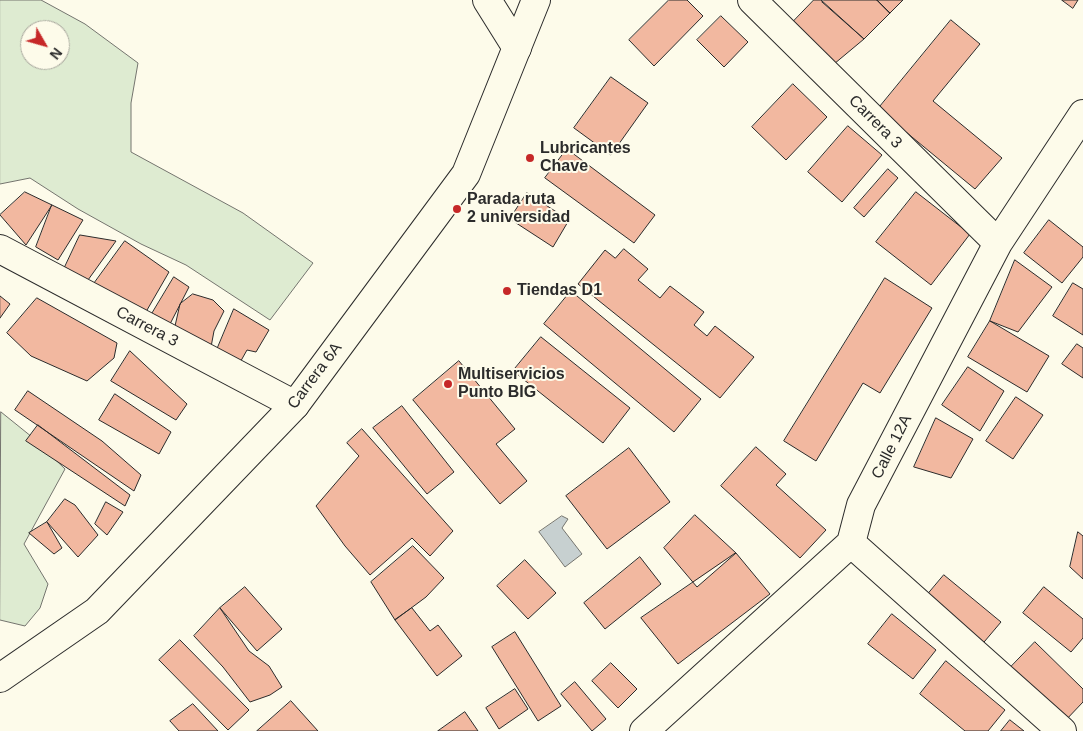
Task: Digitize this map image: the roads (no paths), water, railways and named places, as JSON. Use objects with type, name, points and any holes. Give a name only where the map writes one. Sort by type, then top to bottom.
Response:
[{"type":"main road","points":[[488,0],[516,48]]},
{"type":"main road","name":"Carrera 6A","points":[[0,678],[97,611],[295,405],[466,174],[536,0]]},
{"type":"main road","name":"Carrera 3","points":[[752,0],[998,243]]},
{"type":"main road","name":"Calle 12A","points":[[851,543],[861,505],[998,243],[1083,114]]},
{"type":"main road","name":"Carrera 3","points":[[0,249],[295,405]]},
{"type":"main road","points":[[644,731],[851,543],[1062,731]]},
{"type":"place","name":"Lubricantes Chave","points":[[530,158]]},
{"type":"place","name":"Parada ruta 2 universidad","points":[[457,209]]},
{"type":"place","name":"Tiendas D1","points":[[507,291]]},
{"type":"place","name":"Multiservicios Punto BIG","points":[[448,384]]}]
